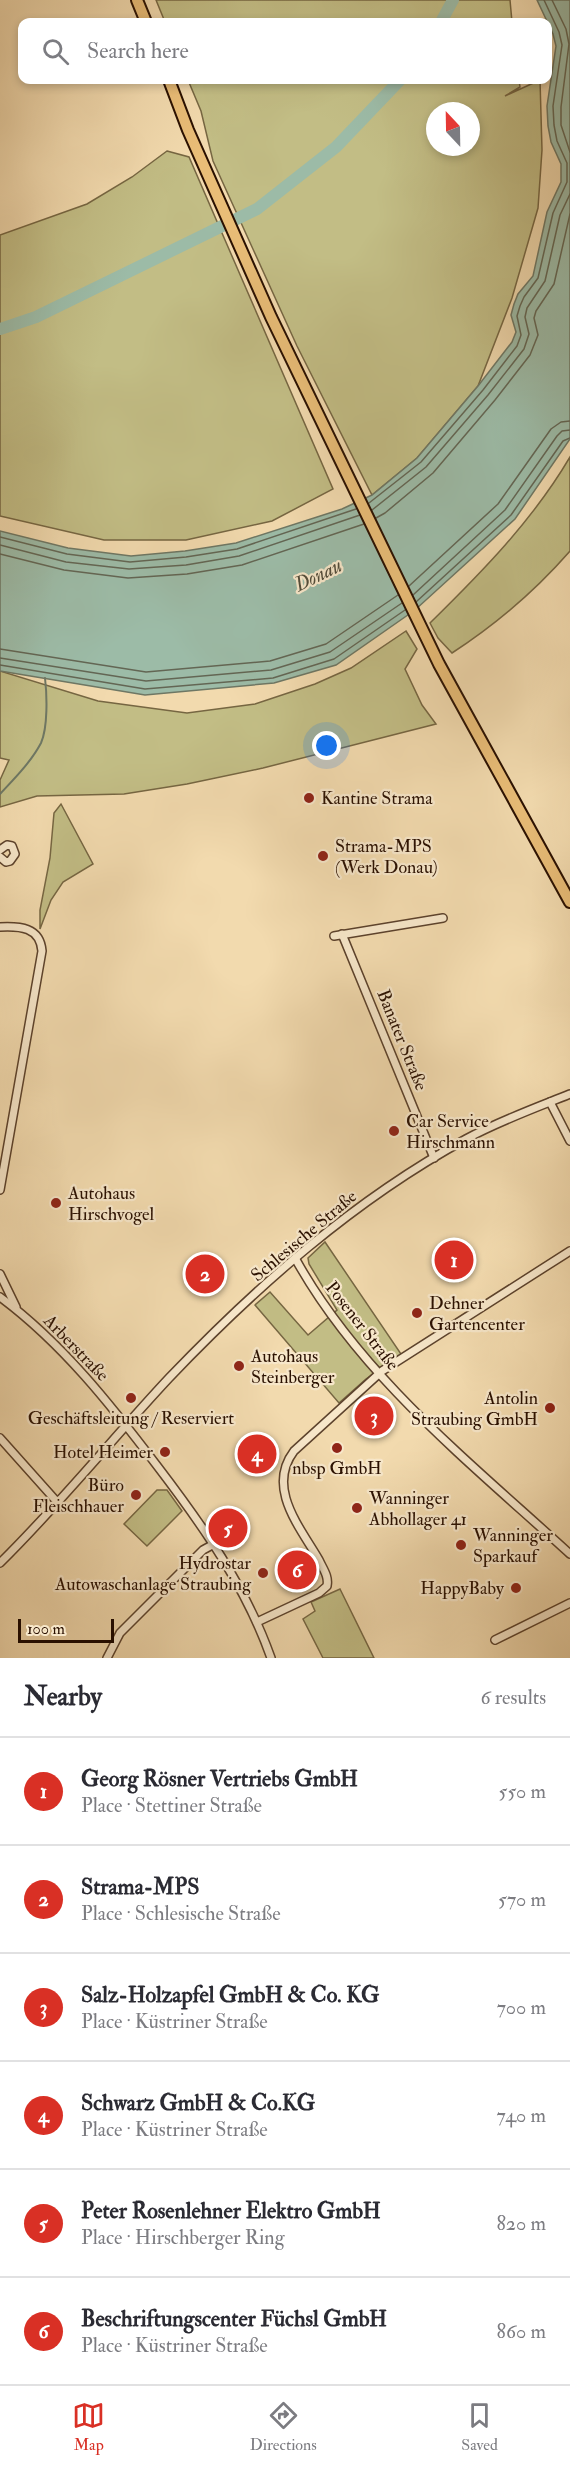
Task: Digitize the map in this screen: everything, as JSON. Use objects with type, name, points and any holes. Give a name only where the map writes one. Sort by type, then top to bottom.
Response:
[{"type":"highway","points":[[137,0],[144,18]]},
{"type":"highway","points":[[171,84],[188,130],[271,317],[439,664],[570,902]]},
{"type":"street","points":[[0,850],[7,845],[12,846],[15,854],[10,861],[0,857]]},
{"type":"street","name":"Banater Straße","points":[[434,1158],[338,935],[443,918]]},
{"type":"street","points":[[0,927],[24,928],[35,932],[42,951],[0,1190]]},
{"type":"street","name":"Schlesische Straße","points":[[0,1563],[58,1503],[126,1425],[195,1352],[296,1258],[373,1198],[434,1158],[484,1130],[570,1094]]},
{"type":"street","points":[[550,1102],[570,1141]]},
{"type":"street","points":[[256,1622],[319,1593],[327,1586],[324,1570],[285,1498],[283,1474],[294,1451],[379,1374],[570,1251]]},
{"type":"street","name":"Posener Straße","points":[[296,1258],[338,1324],[379,1374],[414,1410],[570,1554]]},
{"type":"street","points":[[0,1274],[19,1311]]},
{"type":"street","name":"Arberstraße","points":[[0,1296],[19,1311],[75,1365],[126,1425],[214,1544],[256,1622],[271,1658]]},
{"type":"street","points":[[0,1438],[58,1503]]},
{"type":"street","points":[[107,1658],[120,1633],[203,1550],[214,1544]]},
{"type":"street","points":[[495,1640],[570,1603]]},
{"type":"shaded area","points":[[156,0],[510,0],[512,18],[163,18]]},
{"type":"shaded area","points":[[190,84],[520,84],[520,87],[505,96],[531,84],[540,84],[542,150],[538,208],[512,298],[478,386],[417,458],[372,495],[297,346],[213,161],[201,111]]},
{"type":"shaded area","points":[[167,151],[189,157],[333,489],[272,521],[186,540],[104,540],[0,516],[0,235],[87,204],[132,177]]},
{"type":"shaded area","points":[[570,457],[570,551],[514,606],[452,653],[438,638],[430,623],[487,565],[523,524]]},
{"type":"shaded area","points":[[406,631],[417,649],[405,669],[422,705],[436,724],[263,768],[187,784],[124,794],[37,796],[0,807],[0,780],[9,760],[0,758],[0,671],[98,701],[187,713],[255,704],[315,684],[351,668]]},
{"type":"shaded area","points":[[61,804],[93,864],[63,882],[51,900],[40,929],[40,910],[50,858],[54,813]]},
{"type":"shaded area","points":[[325,1242],[401,1354],[366,1379],[339,1403],[255,1305],[270,1292],[308,1335],[337,1310],[309,1264],[308,1258]]},
{"type":"shaded area","points":[[157,1490],[167,1490],[182,1511],[147,1546],[124,1524]]},
{"type":"shaded area","points":[[340,1589],[374,1658],[323,1658],[303,1619],[315,1611],[311,1602]]},
{"type":"water","name":"Donau","points":[[537,0],[570,0],[570,439],[515,519],[415,610],[336,665],[274,683],[145,695],[0,671],[0,531],[68,548],[131,556],[236,543],[342,509],[372,495],[417,458],[478,386],[512,342],[516,332],[511,315],[514,304],[518,294],[533,276],[547,212],[561,182],[561,164],[551,142],[547,106],[556,46],[552,32],[552,18],[545,18]]},
{"type":"waterway","points":[[443,18],[453,0]]},
{"type":"waterway","points":[[0,329],[36,317],[257,209],[336,147],[396,84]]},
{"type":"waterway","points":[[0,794],[27,764],[41,743],[46,720],[45,678]]},
{"type":"place","name":"Kantine Strama","points":[[309,798]]},
{"type":"place","name":"Strama-MPS (Werk Donau)","points":[[323,856]]},
{"type":"place","name":"Car Service Hirschmann","points":[[394,1131]]},
{"type":"place","name":"Autohaus Hirschvogel","points":[[56,1203]]},
{"type":"place","name":"Georg Rösner Vertriebs GmbH","points":[[454,1260]]},
{"type":"place","name":"Strama-MPS","points":[[205,1274]]},
{"type":"place","name":"Dehner Gartencenter","points":[[417,1313]]},
{"type":"place","name":"Autohaus Steinberger","points":[[239,1366]]},
{"type":"place","name":"Geschäftsleitung / Reserviert","points":[[131,1398]]},
{"type":"place","name":"Antolin Straubing GmbH","points":[[550,1408]]},
{"type":"place","name":"Salz-Holzapfel GmbH & Co. KG","points":[[374,1416]]},
{"type":"place","name":"nbsp GmbH","points":[[337,1448]]},
{"type":"place","name":"Hotel Heimer","points":[[165,1452]]},
{"type":"place","name":"Schwarz GmbH & Co.KG","points":[[257,1454]]},
{"type":"place","name":"Büro Fleischhauer","points":[[136,1495]]},
{"type":"place","name":"Wanninger Abhollager 41","points":[[357,1508]]},
{"type":"place","name":"Peter Rosenlehner Elektro GmbH","points":[[228,1528]]},
{"type":"place","name":"Wanninger Sparkauf","points":[[461,1545]]},
{"type":"place","name":"Beschriftungscenter Füchsl GmbH","points":[[297,1570]]},
{"type":"place","name":"Hydrostar Autowaschanlage Straubing","points":[[263,1573]]},
{"type":"place","name":"HappyBaby","points":[[516,1588]]}]
